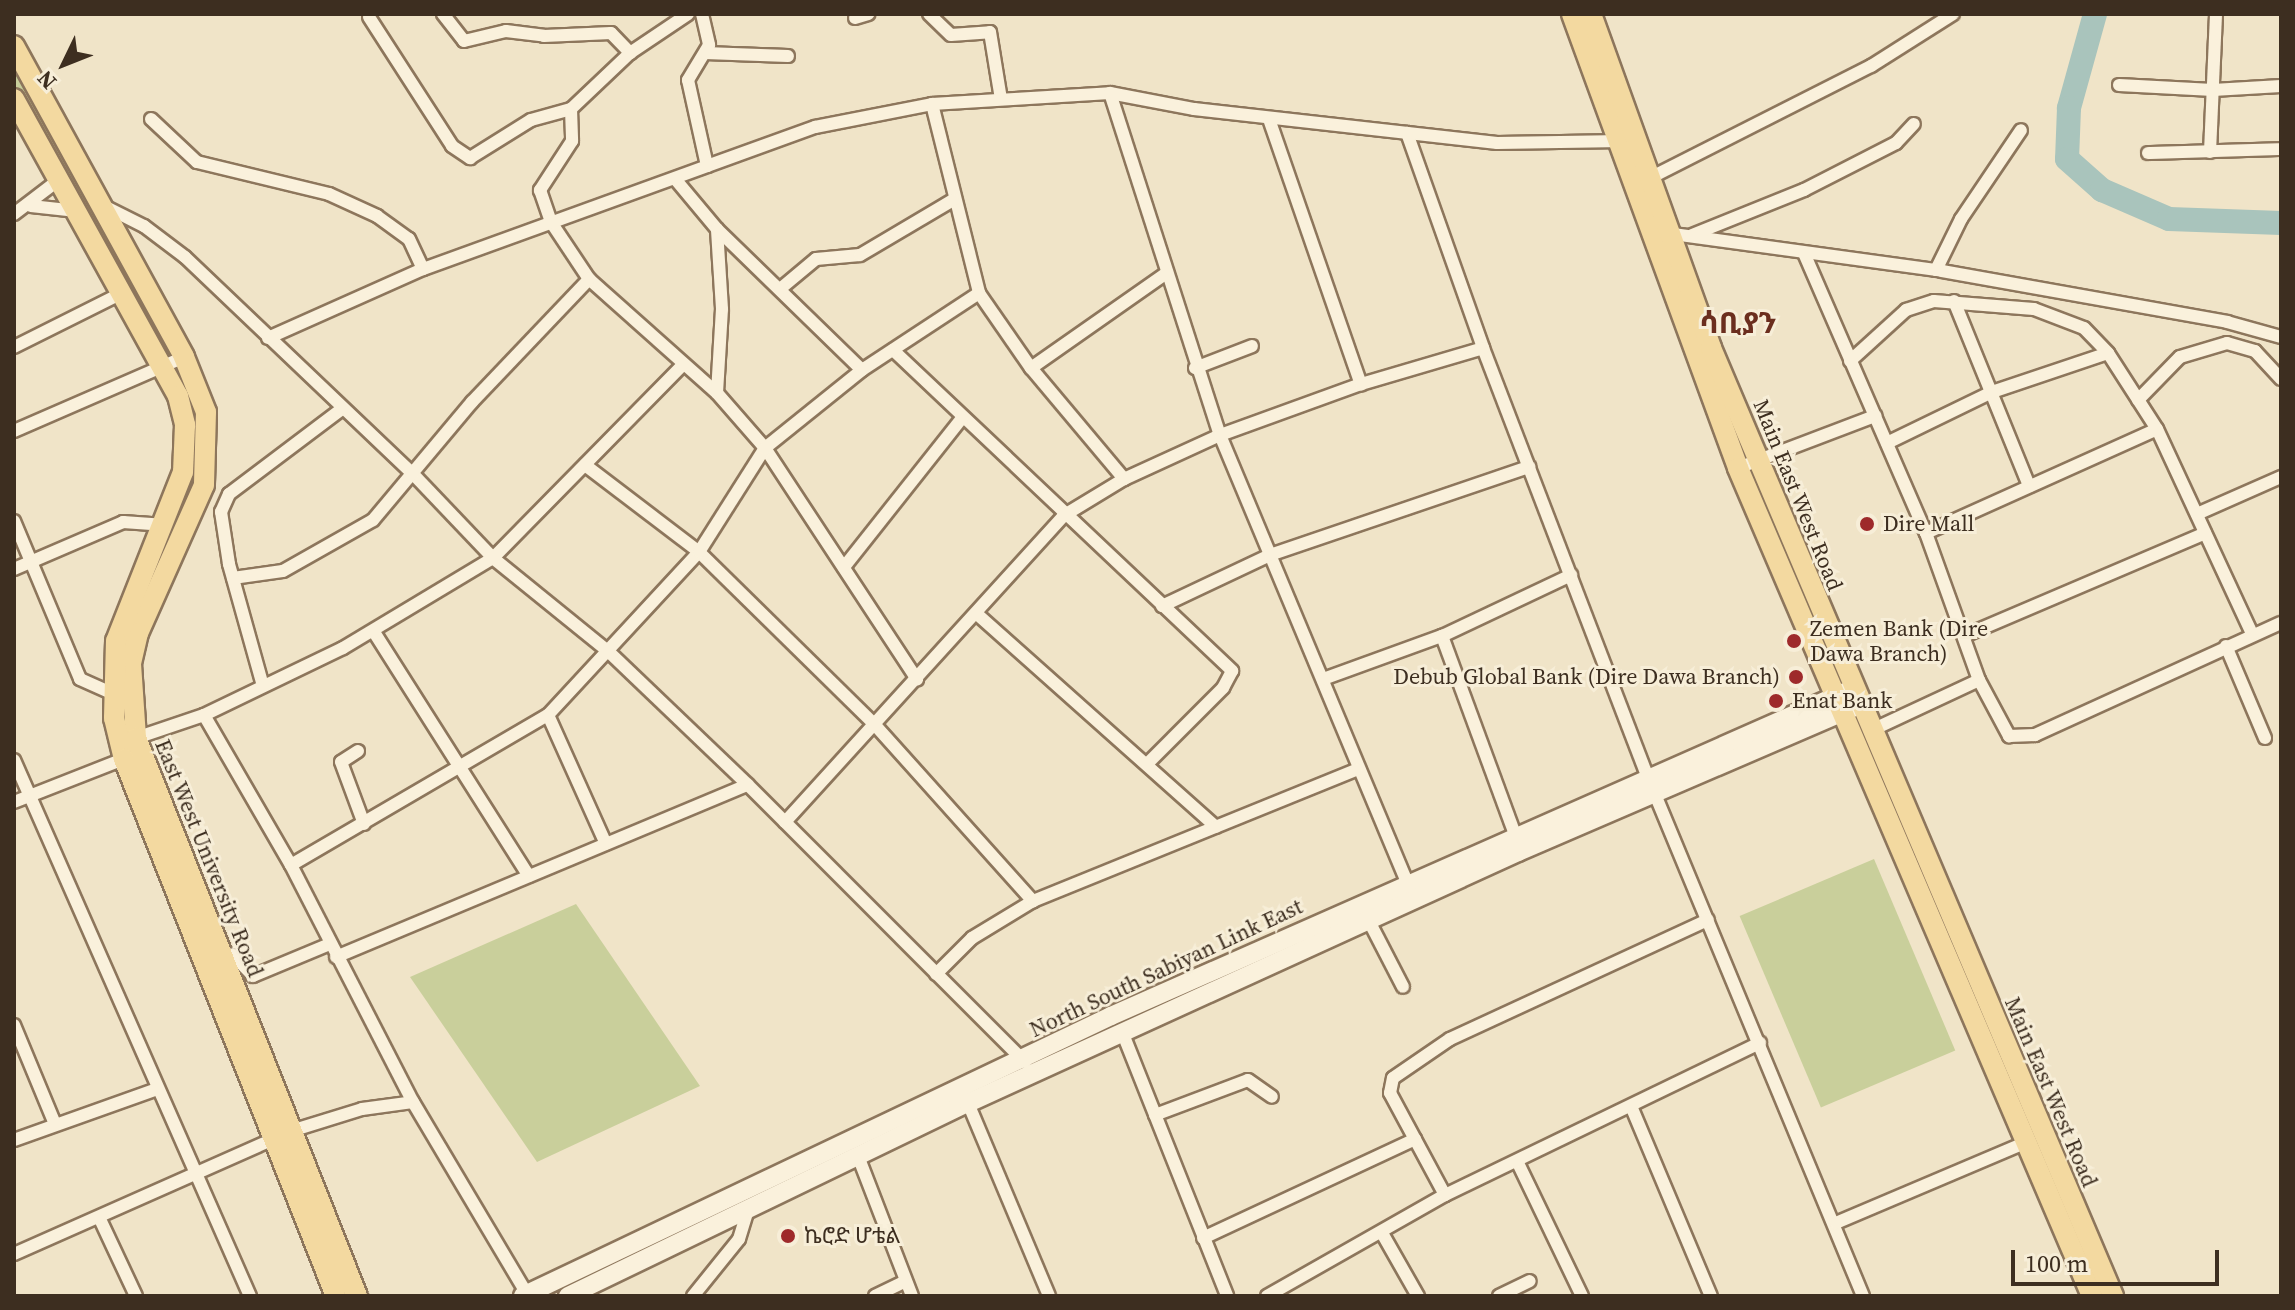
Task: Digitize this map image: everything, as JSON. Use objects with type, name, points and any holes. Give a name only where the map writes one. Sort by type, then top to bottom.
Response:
[{"type":"main road","name":"Main East West Road","points":[[1572,14],[1590,28],[1738,468],[1888,790],[1964,977],[2045,1163],[2092,1296]]},
{"type":"main road","name":"East West University Road","points":[[16,49],[184,357],[206,412],[208,456],[204,485],[138,633],[131,664],[126,747],[221,953],[336,1296]]},
{"type":"main road","name":"East West University Road","points":[[14,99],[178,396],[186,448],[162,525],[116,641],[112,693],[126,747],[282,1135],[357,1296]]},
{"type":"main road","name":"Main East West Road","points":[[1628,141],[1652,177],[1681,235],[1711,348],[1758,461],[1847,701],[1872,730],[1888,790]]},
{"type":"main road","name":"North South Sabiyan Link East","points":[[525,1295],[801,1173],[1651,784],[1847,701]]},
{"type":"main road","name":"North South Sabiyan Link East","points":[[568,1296],[749,1207],[801,1173],[858,1156],[968,1103],[1029,1067],[1123,1034],[1369,921],[1411,893],[1515,834],[1651,784]]},
{"type":"main road","name":"Main East West Road","points":[[2008,1076],[2027,1142],[2045,1163],[2113,1296]]},
{"type":"street","points":[[443,14],[464,41],[506,31],[544,36],[611,33],[630,53]]},
{"type":"street","points":[[369,17],[463,156],[479,156],[531,120],[571,109],[630,53],[688,14]]},
{"type":"street","points":[[702,14],[709,45],[688,80],[707,166]]},
{"type":"street","points":[[929,14],[951,35],[990,32],[1001,99]]},
{"type":"street","points":[[1652,177],[1871,66],[1953,14]]},
{"type":"street","points":[[2210,152],[2216,14]]},
{"type":"street","points":[[705,53],[788,56]]},
{"type":"street","points":[[2119,85],[2213,90],[2281,86]]},
{"type":"street","points":[[1110,93],[1195,368],[1220,435],[1323,679],[1356,770],[1411,893]]},
{"type":"street","points":[[268,338],[423,269],[676,180],[815,127],[932,104],[1110,93],[1269,119],[1497,143],[1628,141]]},
{"type":"street","points":[[932,104],[953,200],[979,293],[1031,368],[1124,479]]},
{"type":"street","points":[[571,109],[572,141],[540,190],[551,222],[589,279],[682,366],[717,393],[765,448],[917,679]]},
{"type":"street","points":[[151,119],[197,162],[329,194],[377,216],[409,239],[423,269]]},
{"type":"street","points":[[1269,119],[1361,384]]},
{"type":"street","points":[[1681,235],[1804,190],[1896,143],[1914,124]]},
{"type":"street","points":[[1936,270],[1961,219],[2021,130]]},
{"type":"street","points":[[1407,133],[1483,348],[1651,784],[1836,1223],[1860,1295]]},
{"type":"street","points":[[2148,153],[2281,149]]},
{"type":"street","points":[[14,214],[31,206],[60,179]]},
{"type":"street","points":[[676,180],[717,229],[862,370]]},
{"type":"street","points":[[780,289],[816,259],[860,255],[953,200]]},
{"type":"street","points":[[99,204],[167,242],[414,475],[493,558],[609,652],[748,785],[1029,1067]]},
{"type":"street","points":[[31,206],[77,211]]},
{"type":"street","points":[[717,229],[722,309],[717,393]]},
{"type":"street","points":[[1681,235],[1936,270],[2227,322],[2281,337]]},
{"type":"street","points":[[1804,253],[1926,533],[1979,680],[2002,729],[2023,738],[2281,623]]},
{"type":"street","points":[[1031,368],[1165,274]]},
{"type":"street","points":[[233,578],[283,571],[309,560],[373,520],[414,475],[472,402],[589,279]]},
{"type":"street","points":[[14,347],[122,293]]},
{"type":"street","points":[[291,865],[460,770],[548,715],[699,552],[765,448],[862,370],[979,293]]},
{"type":"street","points":[[1850,361],[1906,310],[1954,301],[2061,317],[2084,328],[2108,353],[2157,429],[2252,634]]},
{"type":"street","points":[[1954,301],[2029,486]]},
{"type":"street","points":[[2138,400],[2180,357],[2227,343],[2255,351],[2281,379]]},
{"type":"street","points":[[1195,368],[1252,346]]},
{"type":"street","points":[[785,822],[1063,516],[1124,479],[1220,435],[1361,384],[1483,348]]},
{"type":"street","points":[[893,350],[1063,516],[1228,666],[1232,676],[1148,763]]},
{"type":"street","points":[[1887,443],[1992,392],[2108,353]]},
{"type":"street","points":[[14,431],[184,357]]},
{"type":"street","points":[[14,802],[126,747],[204,715],[374,632],[493,558],[682,366]]},
{"type":"street","points":[[263,686],[233,578],[221,512],[229,494],[342,409]]},
{"type":"street","points":[[1738,468],[1875,416]]},
{"type":"street","points":[[844,567],[962,418]]},
{"type":"street","points":[[1926,533],[2157,429]]},
{"type":"street","points":[[585,465],[699,552],[875,725],[1033,901]]},
{"type":"street","points":[[1162,606],[1270,555],[1529,467]]},
{"type":"street","points":[[2197,514],[2281,477]]},
{"type":"street","points":[[14,521],[80,679],[112,693]]},
{"type":"street","points":[[14,569],[31,559],[123,522],[162,525]]},
{"type":"street","points":[[1964,636],[2205,533]]},
{"type":"street","points":[[1323,679],[1442,636],[1571,575]]},
{"type":"street","points":[[977,614],[1148,763],[1216,827]]},
{"type":"street","points":[[374,632],[529,876]]},
{"type":"street","points":[[1442,636],[1515,834]]},
{"type":"street","points":[[2226,646],[2265,738]]},
{"type":"street","points":[[1872,730],[1979,680]]},
{"type":"street","points":[[204,715],[291,865],[413,1102],[525,1295]]},
{"type":"street","points":[[548,715],[606,844]]},
{"type":"street","points":[[358,751],[341,762],[364,824]]},
{"type":"street","points":[[14,760],[250,1296]]},
{"type":"street","points":[[936,974],[972,938],[1033,901],[1356,770]]},
{"type":"street","points":[[336,957],[748,785]]},
{"type":"street","points":[[1445,1195],[1388,1087],[1403,1069],[1450,1039],[1708,920]]},
{"type":"street","points":[[1369,921],[1403,987]]},
{"type":"street","points":[[221,953],[233,955],[253,976],[330,944]]},
{"type":"street","points":[[14,1025],[55,1124]]},
{"type":"street","points":[[1123,1034],[1227,1296]]},
{"type":"street","points":[[1267,1296],[1445,1195],[1760,1043]]},
{"type":"street","points":[[1155,1115],[1248,1080],[1272,1097]]},
{"type":"street","points":[[14,1140],[157,1089]]},
{"type":"street","points":[[14,1254],[282,1135],[362,1109],[413,1102]]},
{"type":"street","points":[[968,1103],[1049,1296]]},
{"type":"street","points":[[1631,1106],[1711,1296]]},
{"type":"street","points":[[1203,1238],[1415,1139]]},
{"type":"street","points":[[1836,1223],[2027,1142]]},
{"type":"street","points":[[858,1156],[912,1296]]},
{"type":"street","points":[[1517,1161],[1582,1296]]},
{"type":"street","points":[[693,1296],[739,1239],[749,1207]]},
{"type":"street","points":[[99,1217],[136,1296]]},
{"type":"street","points":[[1382,1233],[1418,1296]]},
{"type":"street","points":[[875,1296],[906,1281]]},
{"type":"street","points":[[1499,1296],[1530,1281]]},
{"type":"green space","points":[[14,63],[162,333],[160,339],[25,107],[14,86]]},
{"type":"green space","points":[[1874,859],[1955,1050],[1821,1108],[1740,916]]},
{"type":"green space","points":[[576,904],[700,1086],[537,1162],[410,977]]},
{"type":"waterway","points":[[2095,14],[2069,108],[2067,159],[2102,190],[2169,219],[2281,223]]},
{"type":"place","name":"Dire Mall","points":[[1867,524]]},
{"type":"place","name":"Zemen Bank (Dire Dawa Branch)","points":[[1794,641]]},
{"type":"place","name":"Debub Global Bank (Dire Dawa Branch)","points":[[1796,677]]},
{"type":"place","name":"Enat Bank","points":[[1776,701]]},
{"type":"place","name":"ኬሮድ ሆቴል","points":[[788,1236]]},
{"type":"district","name":"ሳቢያን","points":[[1738,323]]}]
